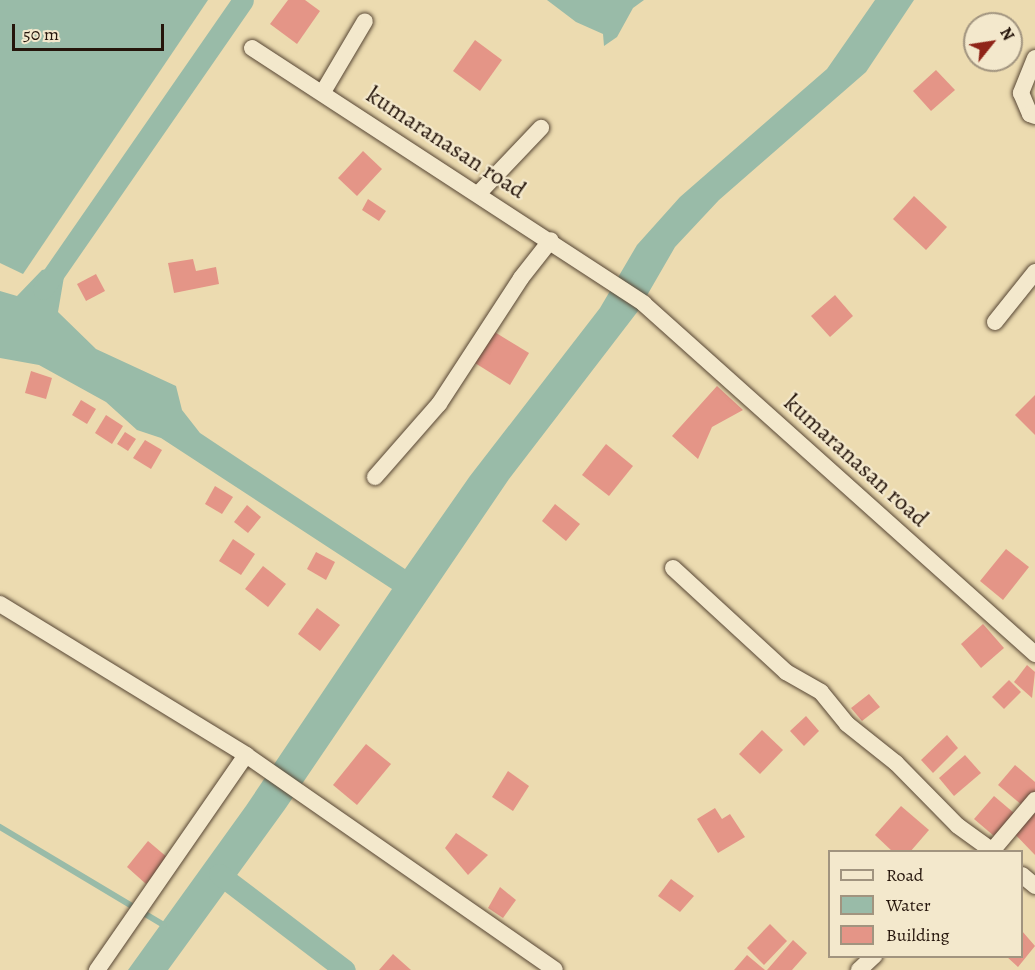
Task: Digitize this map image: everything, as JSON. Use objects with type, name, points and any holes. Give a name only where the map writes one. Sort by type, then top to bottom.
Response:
[{"type":"street","points":[[323,92],[365,21]]},
{"type":"street","name":"kumaranasan road","points":[[252,48],[479,193],[644,303],[1035,654]]},
{"type":"street","points":[[1035,58],[1022,93],[1030,114],[1035,116]]},
{"type":"street","points":[[479,193],[541,128]]},
{"type":"street","points":[[375,477],[439,404],[521,278],[551,240]]},
{"type":"street","points":[[995,322],[1035,272]]},
{"type":"street","points":[[674,568],[786,672],[821,692],[847,724],[896,763],[958,826],[992,850]]},
{"type":"street","points":[[0,604],[269,770],[297,793],[555,970]]},
{"type":"street","points":[[97,970],[246,755]]},
{"type":"street","points":[[994,850],[1035,800]]},
{"type":"street","points":[[1023,875],[1035,886]]},
{"type":"street","points":[[859,970],[873,958]]},
{"type":"water","points":[[0,0],[208,0],[23,274],[0,263]]},
{"type":"water","points":[[547,0],[644,0],[633,8],[617,37],[604,46],[603,34],[576,22]]},
{"type":"water","points":[[875,0],[914,0],[866,72],[719,200],[675,247],[638,311],[509,479],[285,809],[168,970],[128,970],[246,806],[392,589],[161,438],[137,430],[106,402],[39,365],[0,358],[0,291],[17,296],[42,270],[66,265],[58,312],[96,349],[176,386],[182,410],[200,433],[405,569],[470,476],[600,308],[637,245],[680,197],[827,69]]},
{"type":"building","points":[[288,0],[305,0],[320,11],[297,44],[270,24]]},
{"type":"building","points":[[475,40],[502,60],[480,91],[453,71]]},
{"type":"building","points":[[936,70],[955,90],[931,111],[913,91]]},
{"type":"building","points":[[363,151],[382,169],[357,196],[338,178]]},
{"type":"building","points":[[914,196],[947,227],[926,250],[893,219]]},
{"type":"building","points":[[368,199],[386,211],[379,221],[362,210]]},
{"type":"building","points":[[193,259],[196,271],[216,267],[219,284],[174,293],[168,263]]},
{"type":"building","points":[[96,274],[105,291],[86,301],[77,284]]},
{"type":"building","points":[[835,295],[853,316],[830,337],[811,316]]},
{"type":"building","points":[[493,331],[529,353],[510,385],[475,363]]},
{"type":"building","points":[[31,371],[52,378],[46,399],[25,393]]},
{"type":"building","points":[[717,386],[743,410],[712,427],[698,459],[672,436]]},
{"type":"building","points":[[1035,395],[1035,435],[1015,415]]},
{"type":"building","points":[[81,400],[96,409],[87,424],[72,415]]},
{"type":"building","points":[[106,415],[123,426],[112,444],[95,433]]},
{"type":"building","points":[[125,432],[136,439],[128,451],[117,444]]},
{"type":"building","points":[[145,440],[162,450],[151,469],[133,458]]},
{"type":"building","points":[[606,444],[633,466],[609,496],[582,475]]},
{"type":"building","points":[[215,486],[233,497],[222,514],[205,504]]},
{"type":"building","points":[[555,504],[580,524],[566,541],[542,521]]},
{"type":"building","points":[[247,505],[261,517],[248,533],[234,522]]},
{"type":"building","points":[[233,539],[255,554],[241,575],[219,561]]},
{"type":"building","points":[[1006,549],[1029,567],[1003,600],[980,581]]},
{"type":"building","points":[[316,552],[335,562],[326,580],[307,569]]},
{"type":"building","points":[[263,566],[286,584],[268,607],[245,589]]},
{"type":"building","points":[[317,608],[340,625],[320,651],[298,634]]},
{"type":"building","points":[[983,624],[1004,648],[981,668],[961,644]]},
{"type":"building","points":[[1027,665],[1035,672],[1032,698],[1014,682]]},
{"type":"building","points":[[1009,680],[1021,692],[1004,709],[992,697]]},
{"type":"building","points":[[869,694],[880,707],[862,721],[851,708]]},
{"type":"building","points":[[806,716],[819,731],[804,746],[790,731]]},
{"type":"building","points":[[762,730],[783,750],[760,774],[739,754]]},
{"type":"building","points":[[947,735],[958,748],[933,773],[921,760]]},
{"type":"building","points":[[366,744],[391,764],[357,805],[333,785]]},
{"type":"building","points":[[965,755],[981,773],[954,796],[939,778]]},
{"type":"building","points":[[1015,765],[1035,782],[1035,791],[1023,806],[998,785]]},
{"type":"building","points":[[508,771],[529,786],[513,811],[492,797]]},
{"type":"building","points":[[994,796],[1014,813],[994,836],[974,819]]},
{"type":"building","points":[[901,806],[929,830],[912,850],[891,850],[875,835]]},
{"type":"building","points":[[715,808],[722,819],[730,814],[745,837],[718,853],[697,819]]},
{"type":"building","points":[[1032,811],[1035,814],[1035,855],[1012,831]]},
{"type":"building","points":[[456,833],[488,855],[468,875],[445,848]]},
{"type":"building","points":[[148,841],[168,858],[146,884],[127,867]]},
{"type":"building","points":[[671,879],[694,896],[680,912],[658,896]]},
{"type":"building","points":[[500,887],[516,900],[503,918],[488,908]]},
{"type":"building","points":[[770,924],[787,941],[764,965],[747,948]]},
{"type":"building","points":[[1023,932],[1035,946],[1018,967],[1008,958],[1023,958]]},
{"type":"building","points":[[793,940],[807,953],[792,970],[767,970]]},
{"type":"building","points":[[393,954],[411,970],[379,970]]},
{"type":"building","points":[[747,955],[765,970],[734,970]]},
{"type":"waterway","points":[[43,289],[243,0]]},
{"type":"waterway","points":[[0,827],[164,925]]},
{"type":"waterway","points":[[219,874],[345,970]]}]
